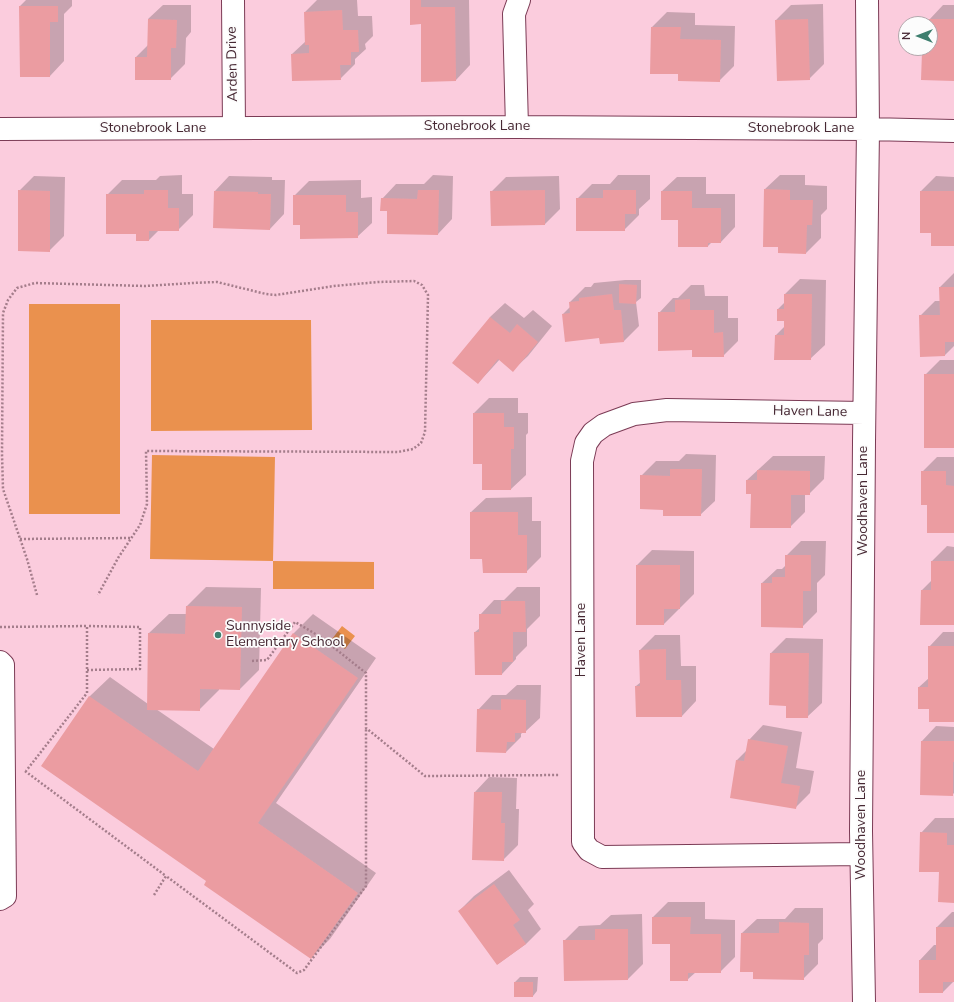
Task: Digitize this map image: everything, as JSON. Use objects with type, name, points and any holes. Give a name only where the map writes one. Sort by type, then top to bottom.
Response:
[{"type":"street","name":"Arden Drive","points":[[233,0],[234,128]]},
{"type":"street","points":[[517,127],[514,14],[519,0]]},
{"type":"street","name":"Woodhaven Lane","points":[[864,1002],[861,854],[864,412],[868,129],[867,0]]},
{"type":"street","name":"Stonebrook Lane","points":[[0,129],[517,127],[868,129],[954,131]]},
{"type":"street","name":"Haven Lane","points":[[861,854],[602,857],[589,850],[582,842],[582,461],[586,443],[593,433],[604,425],[634,414],[667,410],[864,412]]},
{"type":"street","points":[[0,662],[3,665],[5,896],[0,899]]},
{"type":"path","points":[[37,595],[3,489],[3,313],[8,300],[17,288],[35,283],[145,286],[217,282],[276,295],[334,286],[378,282],[414,281],[422,285],[428,295],[425,432],[421,443],[413,450],[398,452],[146,451],[147,504],[140,525],[118,558],[98,595]]},
{"type":"path","points":[[20,539],[131,538]]},
{"type":"path","points":[[22,768],[297,973],[304,970],[366,886],[366,673],[319,636],[295,622],[267,660],[252,660]]},
{"type":"path","points":[[25,771],[87,693],[87,626]]},
{"type":"path","points":[[0,627],[140,627],[140,669],[87,670]]},
{"type":"path","points":[[366,728],[425,776],[560,775]]},
{"type":"path","points":[[154,895],[166,876]]},
{"type":"shaded area","points":[[29,304],[120,304],[120,514],[29,514]]},
{"type":"shaded area","points":[[151,320],[311,320],[312,430],[151,431]]},
{"type":"shaded area","points":[[152,455],[275,457],[273,561],[150,559]]},
{"type":"shaded area","points":[[273,561],[374,562],[374,589],[273,589]]},
{"type":"shaded area","points":[[342,626],[355,636],[345,649],[332,639]]},
{"type":"building","points":[[410,0],[421,0],[421,7],[455,7],[456,81],[421,82],[421,24],[410,25]]},
{"type":"building","points":[[19,6],[58,6],[58,22],[50,22],[50,77],[20,77]]},
{"type":"building","points":[[342,10],[343,30],[358,30],[359,52],[351,52],[351,65],[340,65],[341,80],[292,81],[291,54],[309,53],[309,45],[305,45],[304,12]]},
{"type":"building","points":[[148,19],[177,20],[176,48],[171,48],[171,80],[135,80],[135,57],[147,57]]},
{"type":"building","points":[[808,19],[810,80],[777,81],[775,20]]},
{"type":"building","points":[[938,19],[954,19],[954,81],[921,80],[922,56],[938,56]]},
{"type":"building","points":[[651,27],[681,27],[680,39],[721,40],[720,82],[678,81],[678,74],[650,74]]},
{"type":"building","points":[[764,189],[790,190],[790,200],[813,200],[812,225],[807,225],[806,254],[778,253],[778,247],[763,247]]},
{"type":"building","points":[[18,190],[50,191],[50,252],[18,251]]},
{"type":"building","points":[[144,190],[168,190],[168,208],[179,208],[179,231],[149,231],[149,241],[136,241],[136,234],[106,234],[106,194],[144,194]]},
{"type":"building","points":[[418,190],[439,190],[438,235],[387,234],[387,211],[380,211],[381,198],[417,199]]},
{"type":"building","points":[[545,190],[545,225],[491,226],[490,191]]},
{"type":"building","points":[[603,190],[636,190],[636,214],[625,214],[625,231],[576,231],[576,198],[603,198]]},
{"type":"building","points":[[214,191],[258,192],[258,194],[271,194],[270,230],[213,228]]},
{"type":"building","points":[[661,191],[692,191],[692,208],[721,208],[721,243],[708,243],[708,247],[678,247],[678,220],[661,220]]},
{"type":"building","points":[[920,191],[954,191],[954,246],[931,246],[931,233],[920,233]]},
{"type":"building","points":[[293,195],[346,195],[346,212],[358,212],[358,238],[300,239],[300,225],[293,225]]},
{"type":"building","points":[[619,284],[637,285],[636,304],[619,303]]},
{"type":"building","points":[[939,287],[954,287],[954,342],[945,342],[945,356],[920,357],[919,315],[940,315]]},
{"type":"building","points":[[612,294],[614,310],[621,310],[624,342],[600,344],[599,338],[565,342],[562,314],[570,313],[569,302],[579,301],[579,298]]},
{"type":"building","points":[[784,294],[812,294],[811,360],[774,360],[775,335],[784,335],[784,321],[777,321],[777,309],[784,309]]},
{"type":"building","points":[[690,299],[690,310],[714,310],[714,333],[723,332],[724,357],[692,357],[692,350],[658,351],[658,312],[675,312],[675,300]]},
{"type":"building","points":[[490,317],[510,333],[517,324],[538,342],[513,372],[498,359],[478,384],[452,363]]},
{"type":"building","points":[[924,374],[954,374],[954,448],[924,448]]},
{"type":"building","points":[[473,413],[504,413],[504,427],[514,427],[514,449],[511,449],[511,490],[482,490],[482,464],[473,464]]},
{"type":"building","points":[[670,469],[702,469],[701,516],[663,516],[663,510],[640,509],[640,475],[670,476]]},
{"type":"building","points":[[757,470],[810,471],[810,495],[791,495],[791,528],[750,528],[751,494],[746,494],[746,480],[757,480]]},
{"type":"building","points":[[921,471],[946,471],[946,485],[954,486],[954,533],[927,533],[927,505],[921,505]]},
{"type":"building","points":[[470,512],[518,512],[518,535],[527,535],[527,573],[483,573],[482,559],[470,559]]},
{"type":"building","points":[[785,555],[811,555],[811,591],[803,591],[803,628],[761,627],[761,583],[772,583],[772,577],[785,577]]},
{"type":"building","points":[[931,561],[954,561],[954,625],[920,625],[921,590],[931,590]]},
{"type":"building","points":[[636,565],[680,565],[680,609],[664,609],[664,625],[636,625]]},
{"type":"building","points":[[501,601],[525,601],[526,632],[513,632],[513,662],[502,662],[502,675],[475,675],[474,632],[479,632],[479,614],[501,614]]},
{"type":"building","points":[[186,606],[242,607],[240,690],[200,689],[200,711],[147,710],[148,633],[185,634]]},
{"type":"building","points":[[293,633],[358,678],[258,823],[358,893],[311,959],[204,885],[206,881],[41,766],[89,696],[198,771]]},
{"type":"building","points":[[928,646],[954,646],[954,722],[929,722],[929,709],[918,709],[918,687],[928,687]]},
{"type":"building","points":[[666,649],[666,680],[681,680],[682,717],[636,717],[635,686],[640,686],[639,650]]},
{"type":"building","points":[[770,653],[809,653],[808,718],[786,718],[786,706],[769,705]]},
{"type":"building","points":[[501,699],[526,700],[526,733],[515,733],[515,742],[507,742],[506,753],[476,752],[477,709],[501,710]]},
{"type":"building","points":[[748,739],[788,746],[781,783],[800,786],[796,809],[730,798],[736,760],[744,761]]},
{"type":"building","points":[[921,741],[954,741],[953,796],[920,795]]},
{"type":"building","points":[[474,792],[502,792],[501,823],[505,823],[504,861],[472,860]]},
{"type":"building","points":[[920,832],[947,833],[947,845],[954,845],[954,903],[938,902],[939,872],[919,872]]},
{"type":"building","points":[[494,884],[520,920],[513,925],[526,944],[497,965],[458,911]]},
{"type":"building","points":[[652,917],[691,917],[690,934],[721,934],[721,973],[688,973],[688,981],[670,981],[670,944],[652,944]]},
{"type":"building","points":[[779,922],[809,923],[809,955],[804,955],[804,980],[753,979],[753,972],[740,972],[741,933],[779,933]]},
{"type":"building","points":[[936,927],[954,927],[954,982],[943,982],[943,993],[919,993],[919,960],[936,960]]},
{"type":"building","points":[[595,929],[628,929],[628,980],[564,981],[563,940],[595,940]]},
{"type":"building","points":[[514,982],[533,982],[533,997],[514,997]]},
{"type":"place","name":"Sunnyside Elementary School","points":[[218,635]]}]
